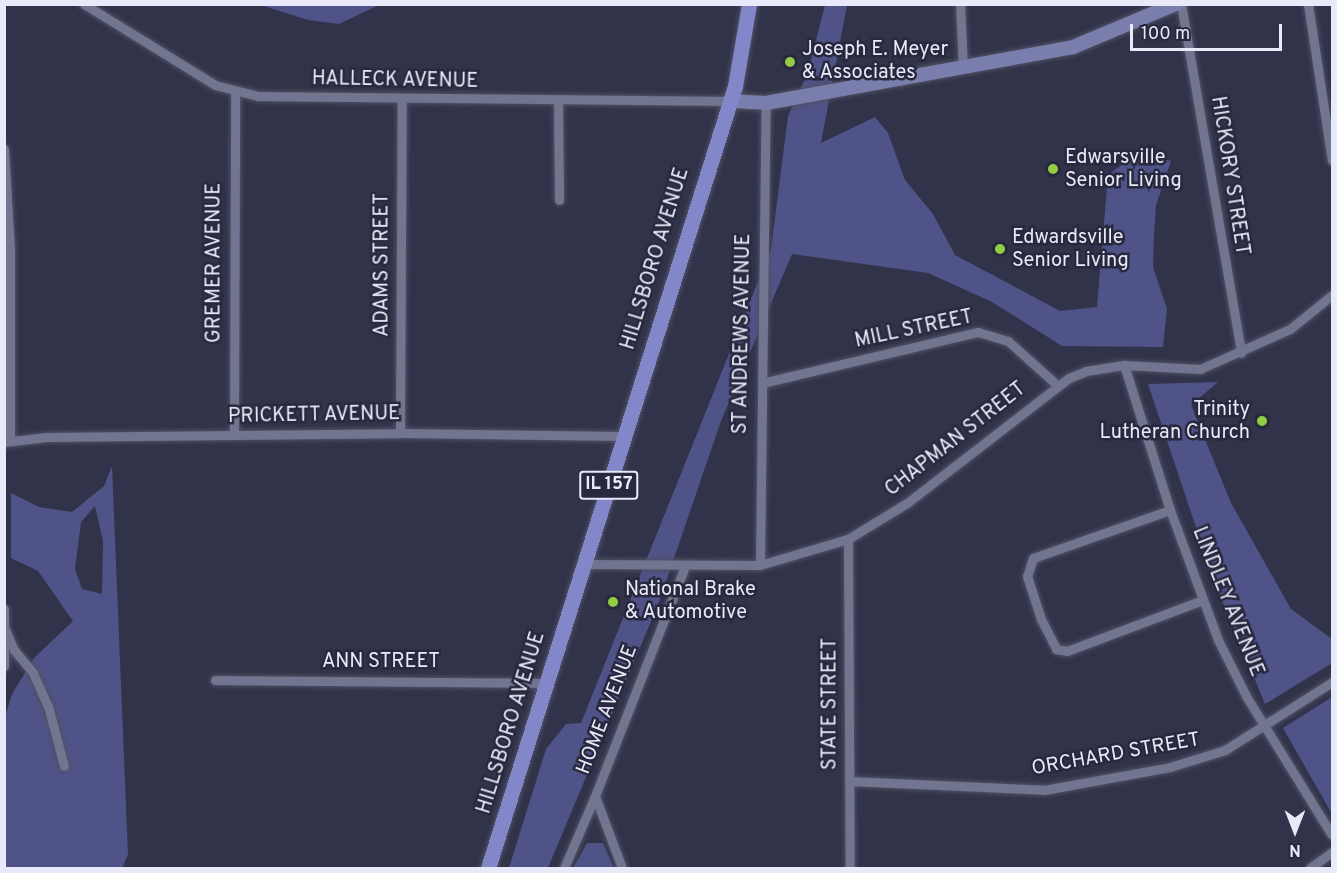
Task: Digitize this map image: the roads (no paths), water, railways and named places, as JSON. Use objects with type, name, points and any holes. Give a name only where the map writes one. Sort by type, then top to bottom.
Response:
[{"type":"main road","name":"IL 157","points":[[730,102],[744,48],[749,4]]},
{"type":"main road","name":"HILLSBORO AVENUE","points":[[488,868],[730,102]]},
{"type":"street","name":"HALLECK AVENUE","points":[[84,4],[183,67],[235,92],[298,98],[730,102]]},
{"type":"street","points":[[960,4],[963,68]]},
{"type":"street","points":[[730,102],[766,103],[1073,47],[1149,10],[1176,4]]},
{"type":"street","name":"HICKORY STREET","points":[[1181,4],[1242,353]]},
{"type":"street","points":[[1308,4],[1332,160]]},
{"type":"street","name":"GREMER AVENUE","points":[[234,434],[235,92]]},
{"type":"street","name":"ADAMS STREET","points":[[400,432],[402,98]]},
{"type":"street","points":[[558,102],[559,200]]},
{"type":"street","name":"ST ANDREWS AVENUE","points":[[760,566],[766,103]]},
{"type":"street","points":[[4,149],[7,250],[7,442]]},
{"type":"street","name":"CHAPMAN STREET","points":[[584,564],[760,566],[848,539],[907,503],[1056,385],[1086,371],[1124,365],[1185,370],[1242,353],[1307,319],[1332,295]]},
{"type":"street","name":"MILL STREET","points":[[762,383],[978,332],[1008,341],[1056,385]]},
{"type":"street","name":"LINDLEY AVENUE","points":[[1124,365],[1170,510],[1232,671],[1332,835]]},
{"type":"street","name":"PRICKETT AVENUE","points":[[7,442],[234,434],[400,432],[623,436]]},
{"type":"street","points":[[1170,510],[1033,558],[1027,576],[1041,619],[1056,649],[1067,651],[1203,600]]},
{"type":"street","name":"STATE STREET","points":[[848,539],[850,868]]},
{"type":"street","name":"HOME AVENUE","points":[[622,868],[595,796],[685,566]]},
{"type":"street","points":[[4,609],[4,666]]},
{"type":"street","points":[[5,629],[14,650],[33,673],[48,706],[64,766]]},
{"type":"street","name":"ANN STREET","points":[[215,680],[546,683]]},
{"type":"street","name":"ORCHARD STREET","points":[[849,781],[1022,791],[1059,788],[1211,757],[1266,727],[1332,682]]},
{"type":"street","points":[[564,868],[595,796]]},
{"type":"street","points":[[1310,868],[1332,852]]},
{"type":"place","name":"Joseph E. Meyer & Associates","points":[[790,62]]},
{"type":"place","name":"Edwarsville Senior Living","points":[[1053,169]]},
{"type":"place","name":"Edwardsville Senior Living","points":[[1000,249]]},
{"type":"place","name":"Trinity Lutheran Church","points":[[1262,421]]},
{"type":"place","name":"National Brake & Automotive","points":[[613,602]]}]
